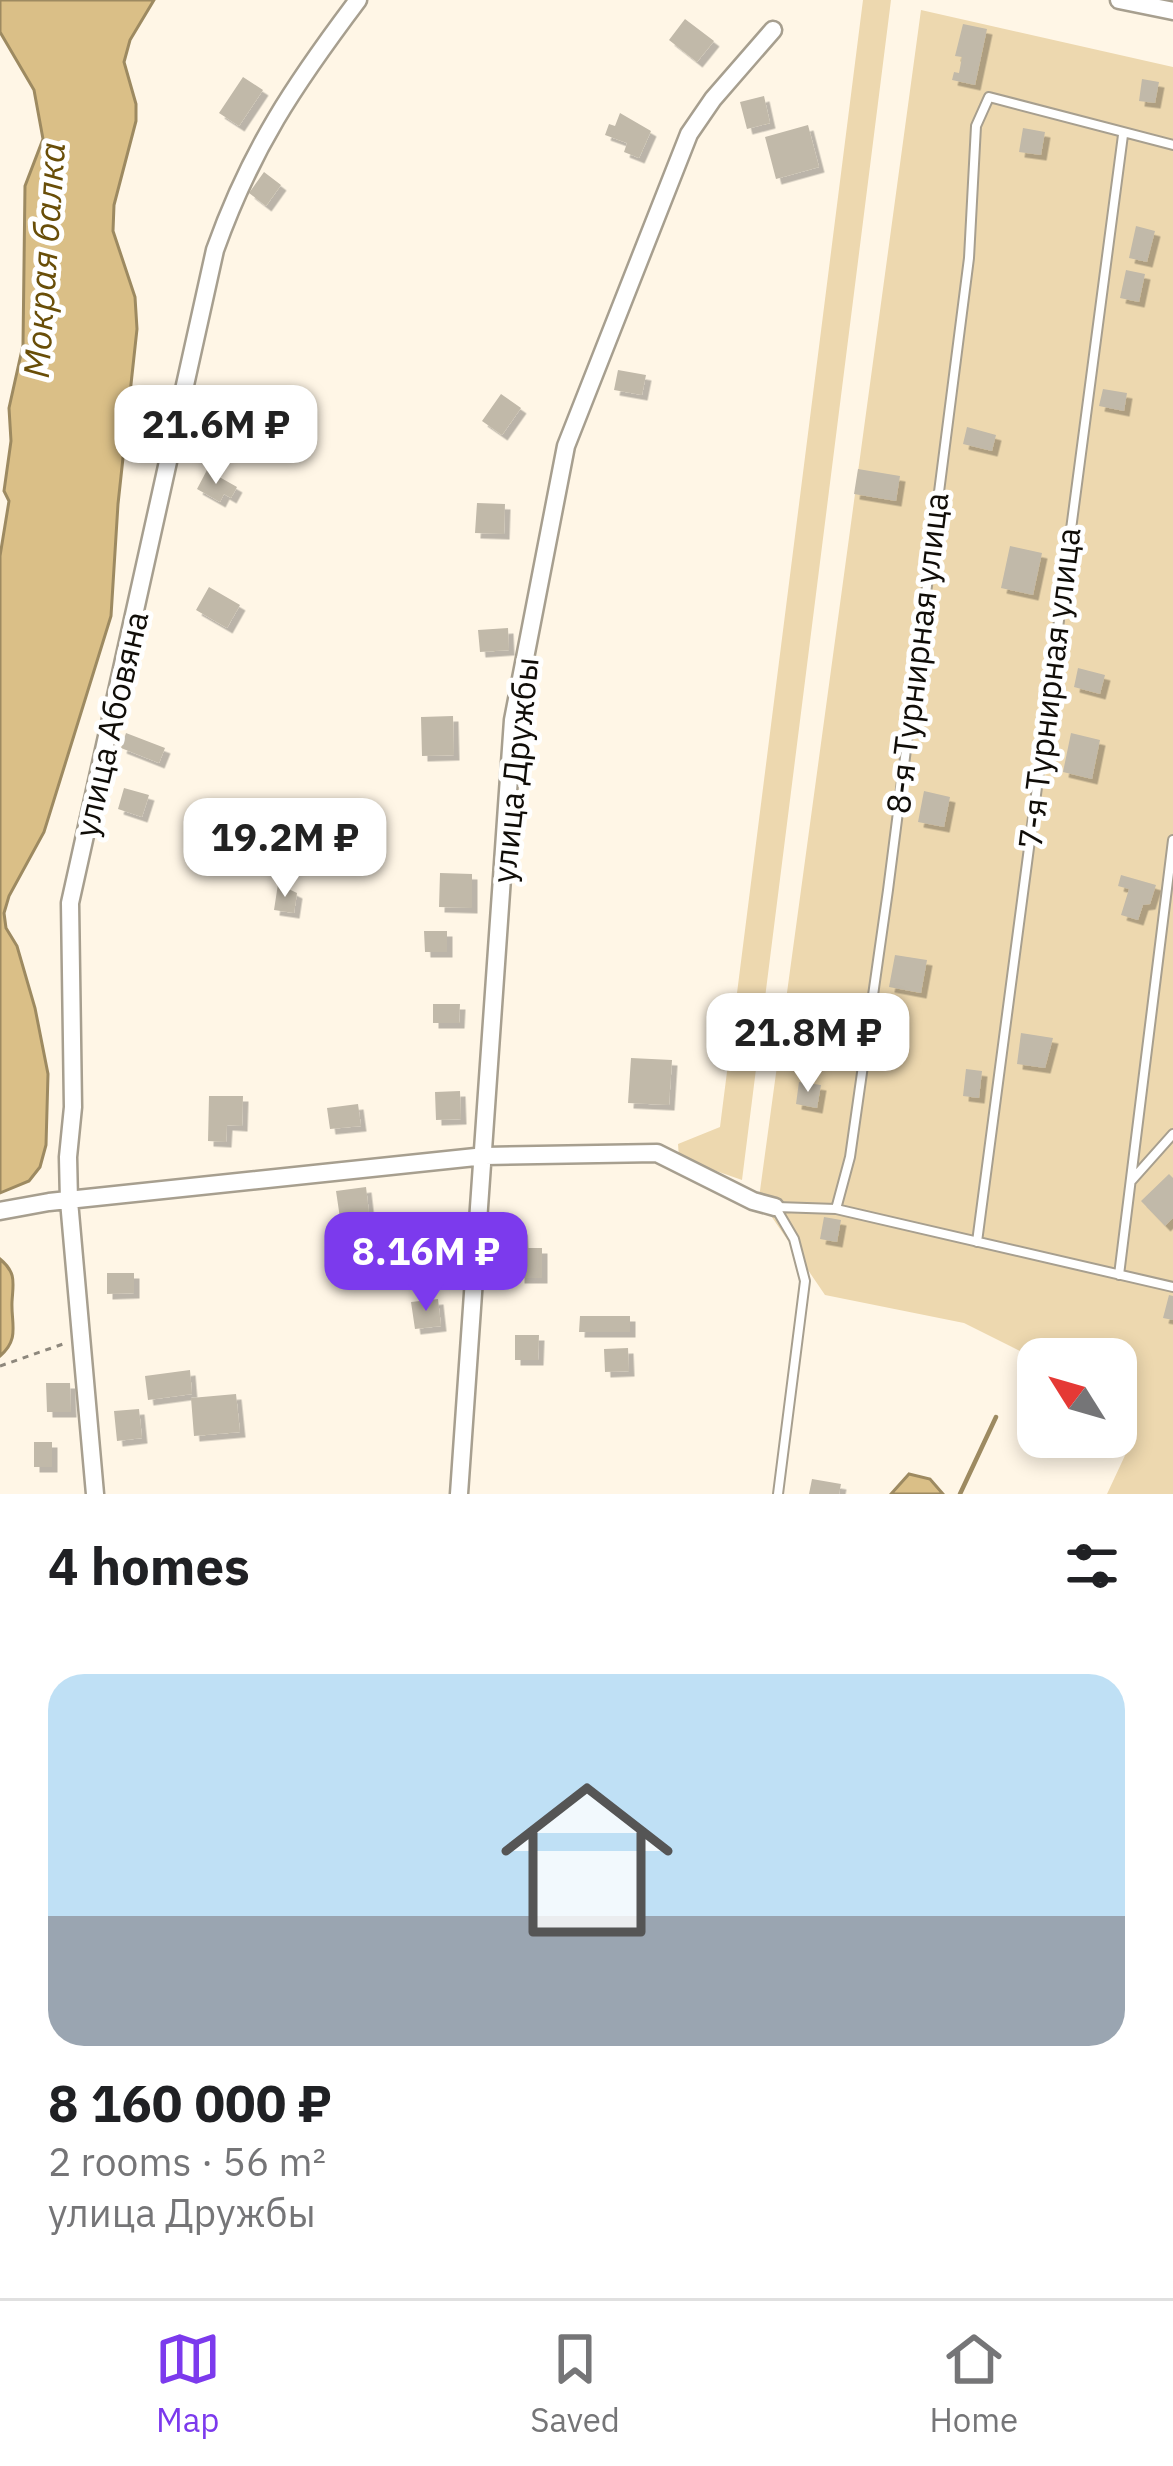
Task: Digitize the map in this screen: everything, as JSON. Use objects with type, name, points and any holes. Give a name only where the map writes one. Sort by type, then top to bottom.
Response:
[{"type":"street","name":"улица Абовяна","points":[[95,1494],[69,1201],[73,1107],[70,903],[215,250],[238,184],[258,145],[358,0]]},
{"type":"street","points":[[1119,0],[1173,11]]},
{"type":"street","name":"улица Дружбы","points":[[459,1494],[513,720],[566,446],[688,134],[773,30]]},
{"type":"street","points":[[0,1211],[485,1156],[657,1153],[753,1201],[775,1207]]},
{"type":"lane","name":"8-я Турнирная улица","points":[[836,1209],[850,1157],[888,890],[970,258],[976,125],[989,97],[1123,135]]},
{"type":"lane","points":[[1123,135],[1173,145]]},
{"type":"lane","name":"7-я Турнирная улица","points":[[977,1242],[1123,135]]},
{"type":"lane","points":[[1119,1275],[1173,840]]},
{"type":"lane","points":[[1131,1182],[1173,1134]]},
{"type":"lane","points":[[775,1207],[836,1209],[1173,1287]]},
{"type":"lane","points":[[775,1207],[794,1240],[805,1281],[778,1494]]},
{"type":"path","points":[[0,1366],[82,1334]]},
{"type":"shaded area","points":[[863,0],[891,0],[742,1180],[679,1158],[678,1144],[720,1127]]},
{"type":"shaded area","points":[[921,10],[1173,67],[1173,1494],[1107,1494],[1124,1458],[1137,1458],[1137,1338],[1017,1338],[1017,1350],[964,1323],[825,1295],[759,1198]]},
{"type":"water","name":"Мокрая балка","points":[[0,0],[154,0],[130,40],[124,62],[136,121],[114,205],[113,231],[135,297],[137,329],[111,616],[44,832],[4,913],[35,1008],[48,1074],[46,1145],[40,1167],[29,1181],[0,1193],[0,556],[9,501],[4,491],[11,441],[9,408],[23,345],[25,186],[43,139],[34,90],[0,32]]},
{"type":"water","points":[[0,1259],[13,1279],[13,1331],[0,1356]]},
{"type":"water","points":[[909,1474],[930,1479],[943,1494],[891,1494]]},
{"type":"building","points":[[685,19],[714,41],[697,62],[669,40]]},
{"type":"building","points":[[963,24],[987,29],[975,85],[952,80],[954,72],[959,73],[962,57],[955,56]]},
{"type":"building","points":[[243,77],[263,90],[239,126],[219,113]]},
{"type":"building","points":[[1142,79],[1159,82],[1155,103],[1139,101]]},
{"type":"building","points":[[764,96],[770,123],[747,129],[740,102]]},
{"type":"building","points":[[620,113],[651,131],[639,158],[624,152],[627,143],[605,135]]},
{"type":"building","points":[[808,125],[819,167],[776,179],[765,137]]},
{"type":"building","points":[[1023,128],[1045,132],[1041,155],[1019,152]]},
{"type":"building","points":[[264,172],[281,185],[266,206],[249,193]]},
{"type":"building","points":[[1136,226],[1155,231],[1147,262],[1129,258]]},
{"type":"building","points":[[1126,270],[1145,274],[1139,302],[1120,298]]},
{"type":"building","points":[[618,370],[646,375],[642,395],[614,390]]},
{"type":"building","points":[[1103,389],[1127,393],[1124,411],[1099,406]]},
{"type":"building","points":[[501,394],[521,408],[502,435],[482,421]]},
{"type":"building","points":[[207,424],[230,434],[223,451],[199,441]]},
{"type":"building","points":[[967,427],[996,435],[992,451],[963,444]]},
{"type":"building","points":[[858,469],[900,476],[896,501],[854,494]]},
{"type":"building","points":[[207,470],[237,487],[231,498],[224,494],[220,502],[197,489]]},
{"type":"building","points":[[477,503],[505,504],[504,534],[475,533]]},
{"type":"building","points":[[1010,546],[1042,553],[1033,595],[1001,588]]},
{"type":"building","points":[[209,587],[240,605],[227,628],[196,610]]},
{"type":"building","points":[[508,628],[509,650],[480,652],[478,630]]},
{"type":"building","points":[[1078,668],[1105,675],[1100,694],[1074,687]]},
{"type":"building","points":[[453,716],[454,755],[422,756],[421,717]]},
{"type":"building","points":[[126,733],[165,748],[159,763],[121,748]]},
{"type":"building","points":[[1071,733],[1100,740],[1092,779],[1063,772]]},
{"type":"building","points":[[124,788],[149,795],[142,817],[118,809]]},
{"type":"building","points":[[924,791],[950,797],[944,827],[918,822]]},
{"type":"building","points":[[440,873],[472,874],[472,908],[439,907]]},
{"type":"building","points":[[1121,875],[1156,885],[1138,920],[1121,915],[1129,889],[1118,886]]},
{"type":"building","points":[[278,884],[297,893],[294,913],[274,910]]},
{"type":"building","points":[[424,931],[447,931],[447,952],[425,952]]},
{"type":"building","points":[[895,955],[927,960],[921,993],[889,987]]},
{"type":"building","points":[[433,1004],[460,1004],[459,1023],[433,1023]]},
{"type":"building","points":[[827,1030],[851,1033],[848,1054],[825,1051]]},
{"type":"building","points":[[1021,1033],[1053,1038],[1045,1068],[1017,1064]]},
{"type":"building","points":[[631,1058],[672,1060],[669,1105],[628,1103]]},
{"type":"building","points":[[966,1069],[982,1071],[979,1098],[963,1096]]},
{"type":"building","points":[[799,1082],[821,1085],[817,1108],[796,1104]]},
{"type":"building","points":[[460,1091],[461,1119],[436,1120],[435,1092]]},
{"type":"building","points":[[209,1096],[243,1096],[242,1126],[227,1125],[226,1142],[208,1141]]},
{"type":"building","points":[[358,1104],[361,1126],[330,1129],[327,1108]]},
{"type":"building","points":[[1169,1174],[1173,1178],[1173,1218],[1165,1226],[1141,1201]]},
{"type":"building","points":[[366,1187],[370,1221],[341,1225],[336,1191]]},
{"type":"building","points":[[824,1217],[841,1220],[837,1242],[820,1239]]},
{"type":"building","points":[[522,1229],[523,1244],[498,1245],[497,1230]]},
{"type":"building","points":[[519,1248],[542,1248],[542,1278],[519,1278]]},
{"type":"building","points":[[107,1273],[134,1273],[134,1293],[107,1294]]},
{"type":"building","points":[[1169,1295],[1173,1296],[1173,1320],[1163,1318]]},
{"type":"building","points":[[438,1299],[441,1326],[415,1329],[411,1302]]},
{"type":"building","points":[[580,1316],[630,1316],[630,1332],[579,1332]]},
{"type":"building","points":[[515,1335],[539,1335],[538,1360],[515,1360]]},
{"type":"building","points":[[628,1348],[629,1371],[605,1372],[604,1349]]},
{"type":"building","points":[[190,1370],[192,1394],[148,1400],[145,1376]]},
{"type":"building","points":[[46,1383],[70,1383],[71,1412],[47,1412]]},
{"type":"building","points":[[236,1394],[240,1432],[194,1436],[191,1398]]},
{"type":"building","points":[[139,1409],[142,1438],[117,1441],[114,1411]]},
{"type":"building","points":[[34,1442],[52,1442],[52,1467],[34,1467]]},
{"type":"building","points":[[812,1479],[841,1484],[839,1494],[809,1494]]},
{"type":"waterway","points":[[960,1494],[996,1417]]}]
